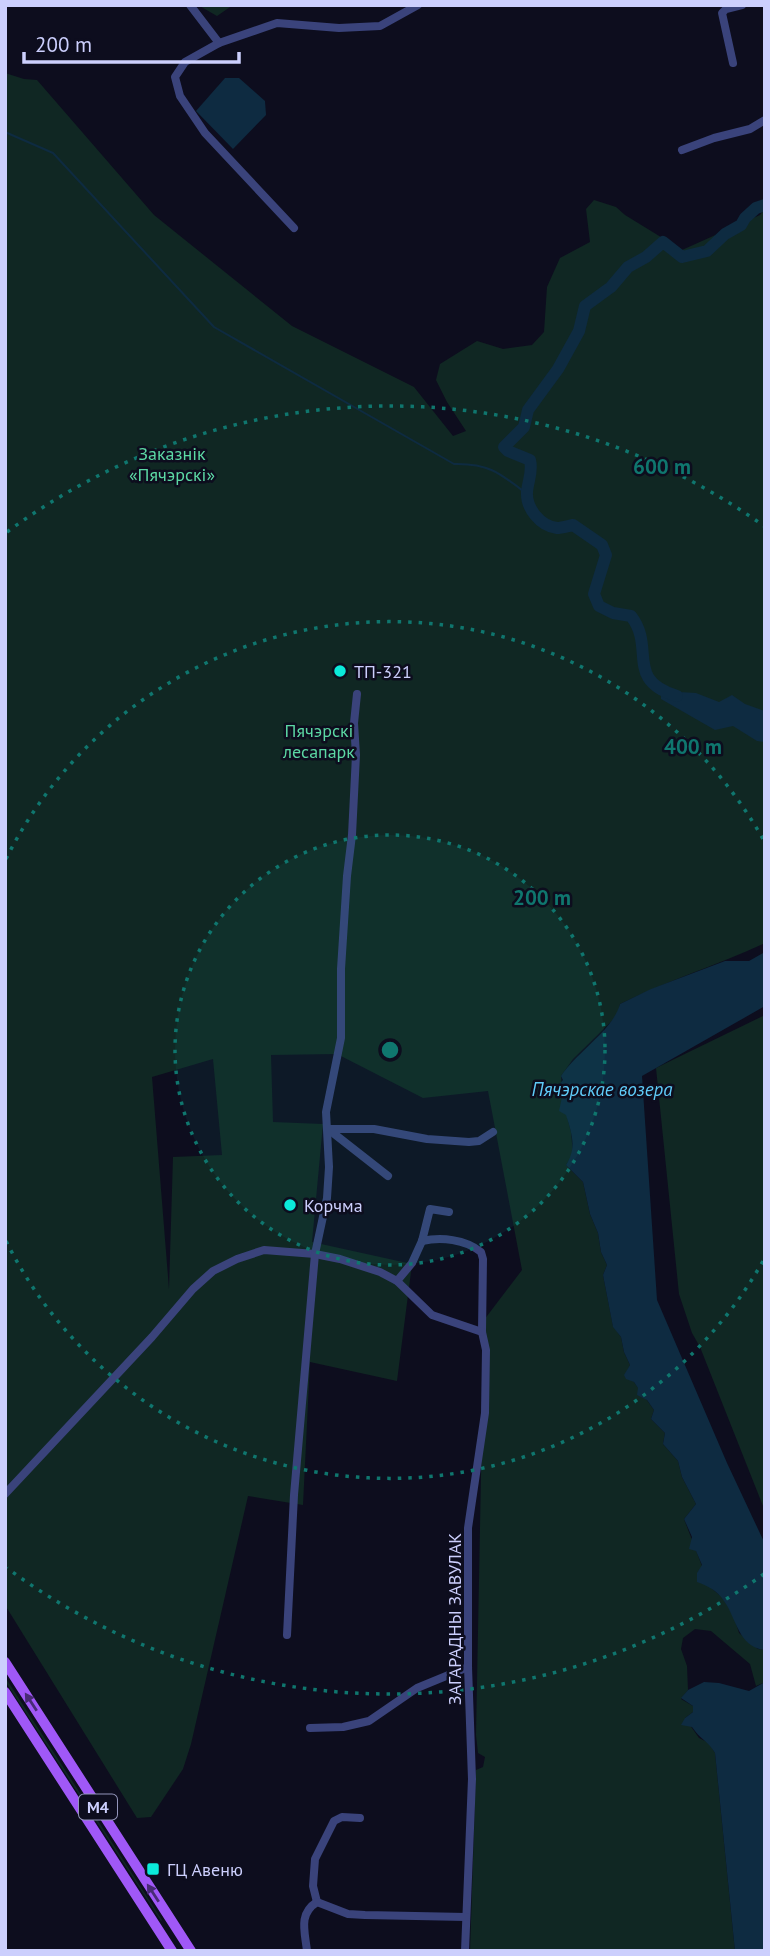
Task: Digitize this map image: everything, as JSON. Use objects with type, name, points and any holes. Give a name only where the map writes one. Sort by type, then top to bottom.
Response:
[{"type":"main road","name":"М4","points":[[5,1662],[191,1951]]},
{"type":"main road","name":"М4","points":[[5,1692],[172,1951]]},
{"type":"street","points":[[190,5],[219,43]]},
{"type":"street","points":[[294,228],[205,133],[180,96],[175,77],[185,62],[219,43],[277,23],[339,28],[380,26],[418,5]]},
{"type":"street","points":[[733,63],[722,13],[726,9],[742,5]]},
{"type":"street","points":[[682,149],[750,129],[765,121]]},
{"type":"street","points":[[287,1635],[294,1495],[315,1254],[327,1198],[326,1112],[341,1038],[341,969],[352,835],[357,694]]},
{"type":"street","points":[[328,1129],[374,1129],[427,1139],[469,1142],[480,1141],[493,1132]]},
{"type":"street","points":[[328,1129],[388,1176]]},
{"type":"street","points":[[397,1281],[412,1263],[422,1241],[430,1209],[449,1212]]},
{"type":"street","name":"ЗАГАРАДНЫ ЗАВУЛАК","points":[[422,1241],[433,1239],[466,1243],[481,1252],[483,1259],[485,1413],[468,1528],[468,1667],[472,1779],[465,1951]]},
{"type":"street","points":[[5,1494],[152,1337],[193,1289],[213,1271],[237,1259],[264,1250],[315,1254],[367,1268],[397,1281],[432,1315],[482,1332]]},
{"type":"street","points":[[310,1728],[343,1727],[369,1721],[417,1688],[468,1667]]},
{"type":"street","points":[[317,1902],[313,1886],[315,1859],[334,1821],[342,1817],[360,1818]]},
{"type":"street","points":[[317,1902],[348,1913],[365,1915],[466,1917]]},
{"type":"street","points":[[307,1951],[303,1921],[309,1907],[317,1902]]},
{"type":"green space","points":[[198,5],[233,5],[217,16]]},
{"type":"green space","name":"Пячэрскі лесапарк","points":[[5,73],[37,80],[154,215],[292,326],[414,387],[453,436],[466,431],[436,380],[440,364],[477,341],[503,349],[532,345],[544,332],[547,287],[560,258],[590,242],[586,209],[594,200],[616,207],[682,250],[760,215],[765,209],[765,943],[620,1004],[617,1016],[573,1059],[561,1076],[562,1097],[571,1132],[573,1154],[566,1165],[583,1182],[590,1214],[607,1265],[603,1275],[613,1326],[621,1337],[630,1365],[625,1375],[634,1382],[654,1410],[651,1419],[665,1433],[663,1444],[678,1461],[682,1477],[696,1504],[684,1519],[710,1587],[723,1598],[734,1617],[739,1633],[758,1649],[765,1650],[765,1682],[756,1686],[750,1664],[711,1631],[695,1629],[683,1638],[681,1649],[687,1666],[688,1690],[681,1699],[693,1706],[693,1712],[685,1718],[699,1738],[709,1743],[715,1753],[735,1951],[470,1951],[476,1770],[483,1767],[485,1757],[478,1753],[476,1735],[484,1320],[522,1270],[488,1091],[423,1098],[337,1054],[271,1055],[273,1122],[323,1124],[312,1242],[412,1264],[397,1381],[310,1362],[303,1505],[248,1496],[191,1744],[183,1769],[151,1817],[137,1818],[5,1605]],"holes":[[[213,1059],[222,1155],[173,1157],[169,1289],[152,1077]]]},
{"type":"green space","points":[[765,1015],[765,1511],[692,1333],[679,1294],[656,1068]]},
{"type":"green space","points":[[5,1677],[162,1920],[161,1921],[5,1681]]},
{"type":"water","points":[[225,78],[239,78],[265,101],[266,115],[233,149],[196,111]]},
{"type":"water","points":[[661,691],[696,693],[719,702],[732,695],[745,704],[765,711],[765,742],[757,741],[733,726],[715,730],[661,699]]},
{"type":"water","name":"Пячэрскае возера","points":[[765,952],[765,1006],[642,1076],[657,1300],[765,1544],[765,1650],[749,1644],[744,1638],[722,1597],[697,1582],[697,1573],[702,1565],[696,1551],[689,1549],[692,1537],[684,1519],[696,1504],[682,1477],[678,1461],[663,1444],[665,1433],[651,1419],[654,1410],[647,1400],[637,1395],[638,1388],[624,1375],[630,1365],[621,1337],[613,1327],[603,1275],[607,1265],[590,1214],[583,1182],[566,1165],[572,1141],[566,1115],[559,1111],[562,1097],[556,1088],[563,1080],[561,1076],[568,1067],[610,1023],[620,1004],[651,989],[725,961],[749,961]]},
{"type":"water","points":[[704,1682],[749,1691],[765,1682],[765,1951],[735,1951],[715,1753],[692,1727],[681,1725],[693,1712],[693,1706],[681,1698],[688,1690]]},
{"type":"waterway","points":[[5,132],[53,153],[214,327],[454,464],[477,465],[494,471],[527,494]]},
{"type":"waterway","points":[[677,696],[651,681],[643,662],[638,628],[631,616],[613,613],[599,606],[594,594],[606,555],[602,545],[573,525],[557,528],[540,520],[527,498],[530,460],[504,447],[524,427],[528,410],[558,369],[579,331],[585,306],[611,287],[628,267],[646,257],[663,242],[682,257],[707,251],[725,234],[741,225],[756,208],[765,205]]},
{"type":"place","name":"ТП-321","points":[[340,671]]},
{"type":"place","name":"Корчма","points":[[290,1205]]},
{"type":"place","name":"ГЦ Авеню","points":[[153,1869]]},
{"type":"park label","name":"Заказнік «Пячэрскі»","points":[[172,463]]}]
